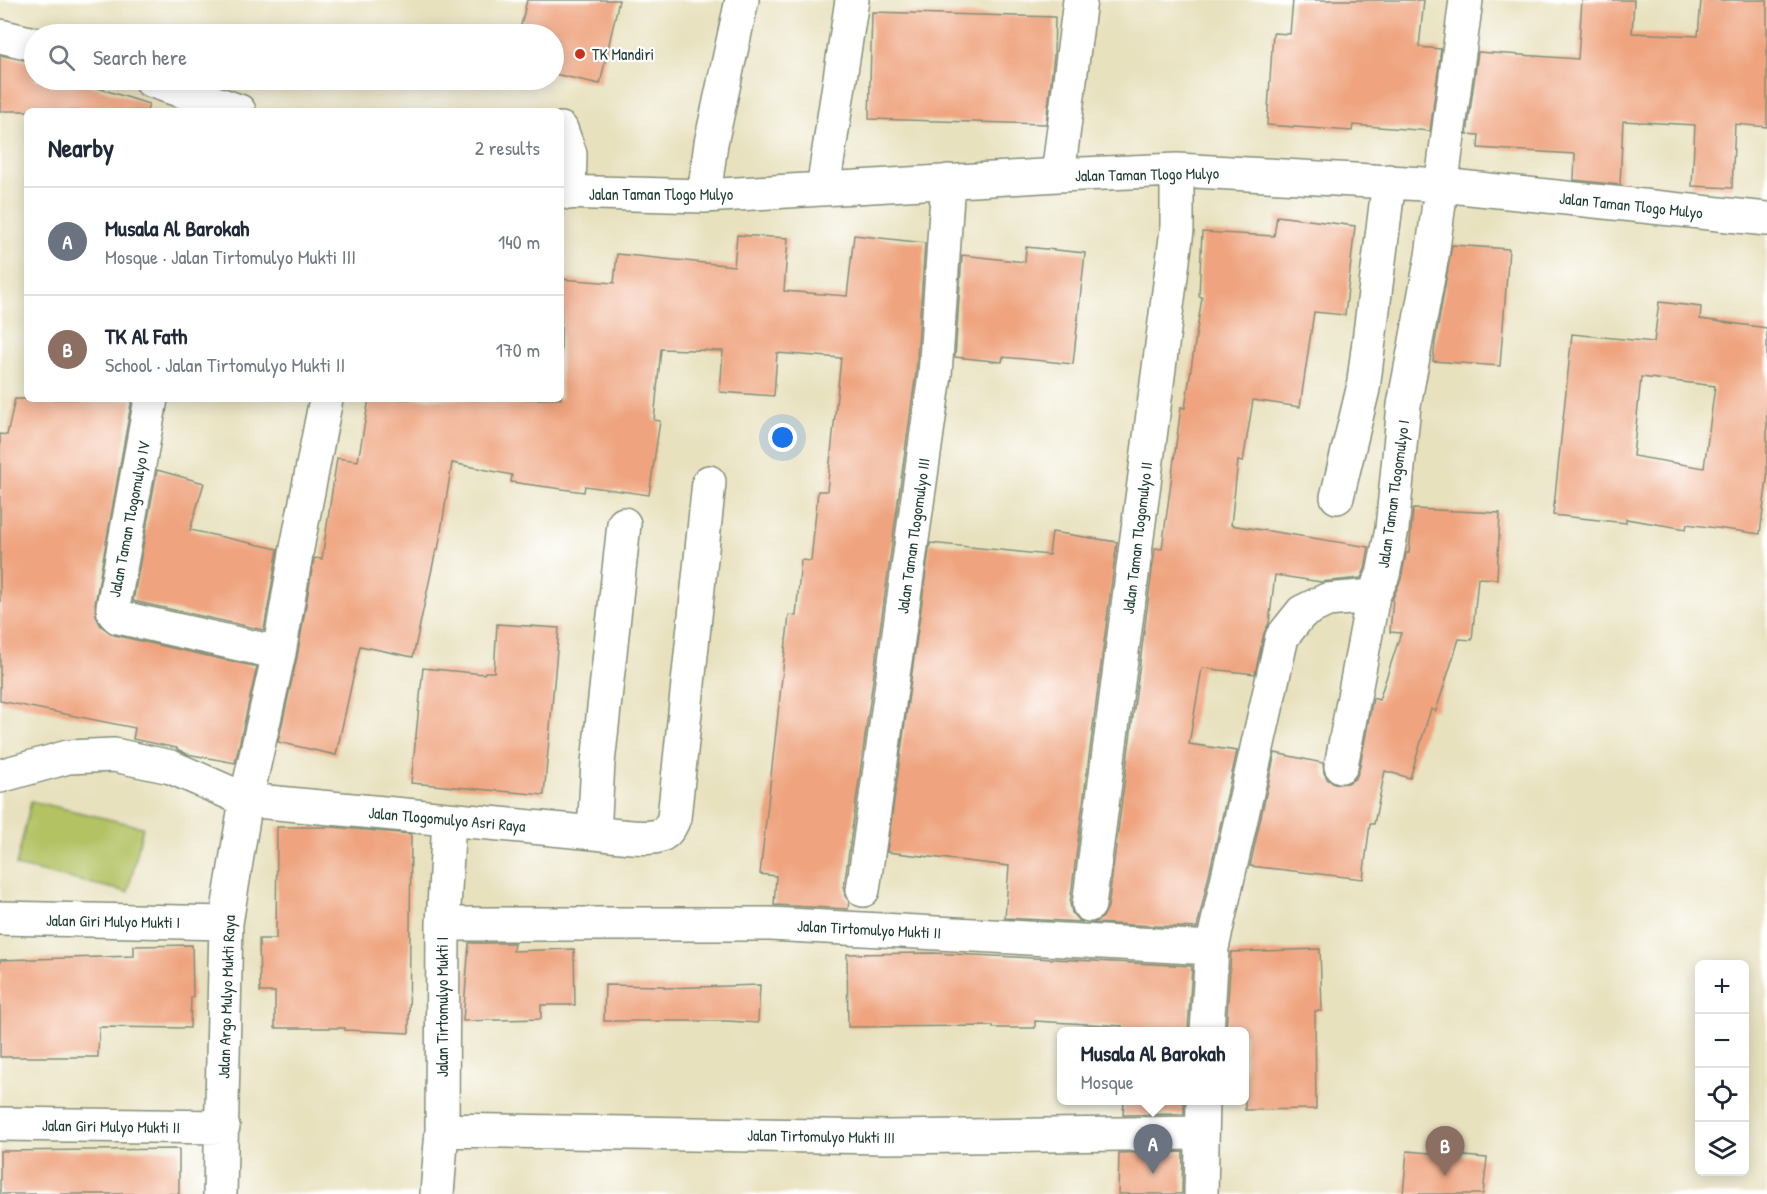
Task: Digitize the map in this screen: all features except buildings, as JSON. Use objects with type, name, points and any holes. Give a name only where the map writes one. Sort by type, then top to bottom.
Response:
[{"type":"street","points":[[704,196],[711,143],[742,0]]},
{"type":"street","points":[[823,189],[852,0]]},
{"type":"street","points":[[1058,175],[1080,0]]},
{"type":"street","name":"Jalan Taman Tlogomulyo I","points":[[1341,766],[1372,596],[1383,575],[1392,529],[1404,405],[1432,256],[1466,0]]},
{"type":"street","points":[[0,36],[24,42]]},
{"type":"street","points":[[179,90],[230,108]]},
{"type":"street","points":[[564,137],[570,154],[565,193]]},
{"type":"street","name":"Jalan Taman Tlogo Mulyo","points":[[565,193],[704,196],[1177,170],[1441,185],[1767,219]]},
{"type":"street","name":"Jalan Taman Tlogomulyo II","points":[[1089,905],[1177,230],[1177,170]]},
{"type":"street","name":"Jalan Taman Tlogomulyo III","points":[[863,890],[935,375],[948,181]]},
{"type":"street","points":[[1337,497],[1363,389],[1389,182]]},
{"type":"street","name":"Jalan Taman Tlogomulyo IV","points":[[150,402],[113,607],[114,613],[118,617],[279,653]]},
{"type":"street","points":[[246,800],[279,653],[325,402]]},
{"type":"street","name":"Jalan Tlogomulyo Asri Raya","points":[[0,776],[68,757],[114,755],[171,767],[246,800],[624,836],[657,837],[671,827],[674,818],[709,482]]},
{"type":"street","points":[[594,833],[598,763],[624,524]]},
{"type":"street","points":[[1207,1027],[1212,948],[1282,637],[1302,612],[1327,600],[1372,596]]},
{"type":"street","name":"Jalan Argo Mulyo Mukti Raya","points":[[220,1194],[226,923],[246,800]]},
{"type":"street","name":"Jalan Tirtomulyo Mukti I","points":[[437,1194],[442,1130],[443,924],[449,820]]},
{"type":"street","name":"Jalan Giri Mulyo Mukti I","points":[[0,918],[226,923]]},
{"type":"street","name":"Jalan Tirtomulyo Mukti II","points":[[443,924],[770,924],[1212,948]]},
{"type":"street","points":[[1201,1194],[1203,1105]]},
{"type":"street","name":"Jalan Giri Mulyo Mukti II","points":[[0,1124],[223,1127]]},
{"type":"street","name":"Jalan Tirtomulyo Mukti III","points":[[442,1130],[888,1137],[1201,1133]]},
{"type":"green space","points":[[31,801],[143,827],[128,892],[16,866]]},
{"type":"place","name":"TK Mandiri","points":[[580,54]]},
{"type":"place","name":"Musala Al Barokah","points":[[1153,1174]]},
{"type":"place","name":"TK Al Fath","points":[[1445,1176]]}]
